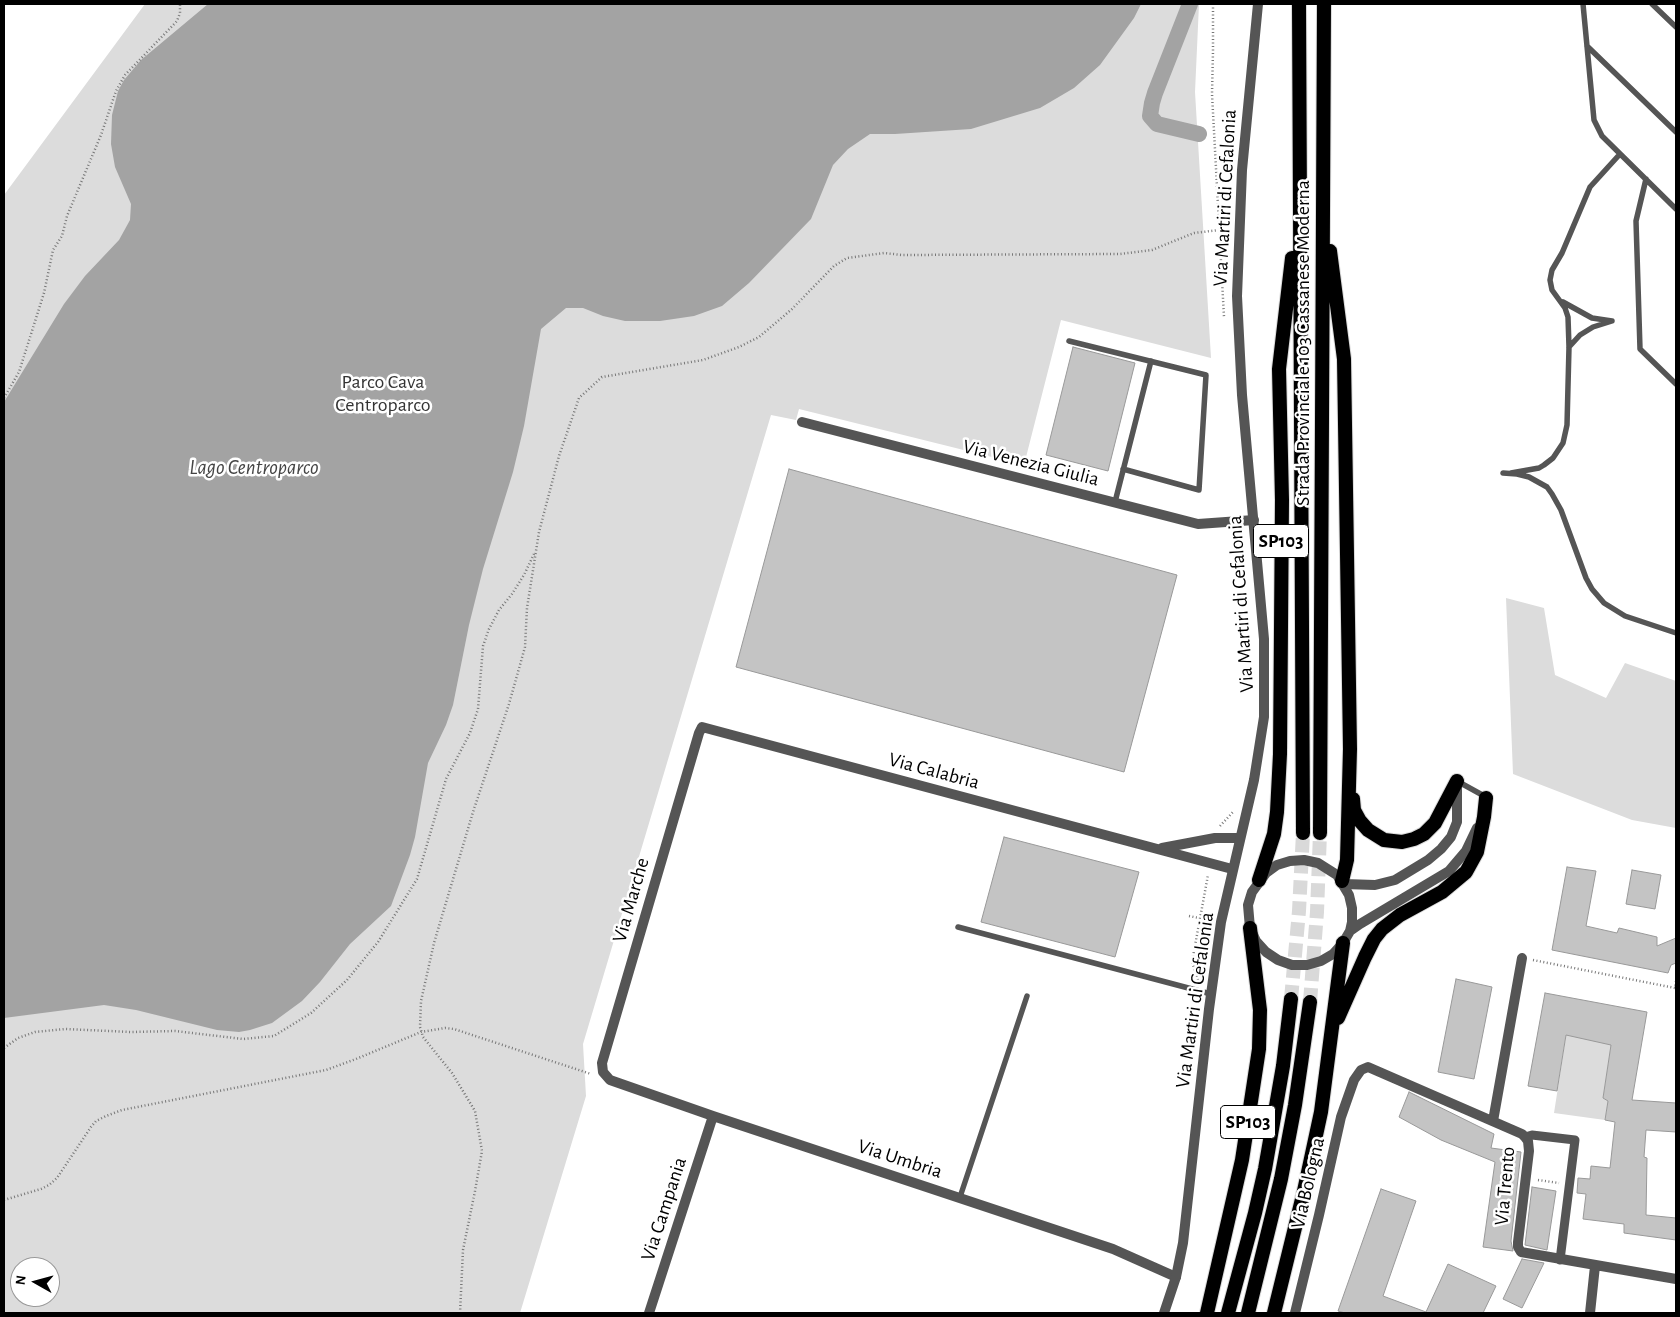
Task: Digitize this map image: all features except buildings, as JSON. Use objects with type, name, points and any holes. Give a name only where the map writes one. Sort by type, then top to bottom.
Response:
[{"type":"highway","name":"Strada Provinciale 103 Cassanese Moderna","points":[[1299,4],[1298,200],[1303,833]]},
{"type":"highway","name":"Strada Provinciale 103 Cassanese Moderna","points":[[1320,833],[1324,4]]},
{"type":"highway","name":"SP103","points":[[1259,880],[1274,834],[1277,812],[1280,754],[1282,509],[1279,369],[1298,200]]},
{"type":"highway","name":"SP103","points":[[1324,200],[1344,359],[1350,749],[1347,860],[1343,882]]},
{"type":"highway","name":"SP103","points":[[1350,749],[1354,810],[1364,826],[1384,840],[1402,842],[1424,834],[1435,824],[1457,782]]},
{"type":"highway","points":[[1332,1033],[1374,939],[1400,915],[1430,900],[1456,882],[1473,863],[1481,837],[1486,798]]},
{"type":"highway","name":"SP103","points":[[1207,1313],[1242,1160],[1259,1049],[1260,1010],[1250,928]]},
{"type":"highway","points":[[1274,1313],[1304,1191],[1320,1112],[1346,937]]},
{"type":"highway","name":"SP103","points":[[1228,1313],[1265,1169],[1283,1066],[1291,1000]]},
{"type":"highway","name":"SP103","points":[[1248,1313],[1281,1179],[1295,1105],[1310,1002]]},
{"type":"street","name":"Via Martiri di Cefalonia","points":[[1164,1313],[1176,1276],[1183,1243],[1221,922],[1254,780],[1264,717],[1264,639],[1242,395],[1237,296],[1241,179],[1258,4]]},
{"type":"street","name":"Via Venezia Giulia","points":[[802,422],[1198,524],[1254,520]]},
{"type":"street","name":"Via Calabria","points":[[701,728],[704,727],[1232,869]]},
{"type":"street","name":"Via Marche","points":[[610,1080],[603,1072],[602,1064],[701,728]]},
{"type":"street","points":[[1343,882],[1375,885],[1396,880],[1428,860],[1441,849],[1451,837],[1457,822],[1457,782]]},
{"type":"street","points":[[1346,937],[1352,908],[1350,895],[1343,882],[1326,867],[1304,860],[1290,861],[1266,873],[1252,892],[1248,905],[1250,928],[1256,941],[1266,952],[1278,960],[1292,965],[1307,965],[1320,961],[1333,954],[1346,937],[1380,911],[1438,878],[1456,864],[1466,852],[1473,838],[1480,822],[1486,798]]},
{"type":"street","name":"Via Calabria","points":[[1159,849],[1217,838],[1240,838]]},
{"type":"street","points":[[1493,1121],[1522,958]]},
{"type":"street","name":"Via Trento","points":[[1368,1067],[1526,1137],[1529,1151],[1518,1242],[1518,1247],[1524,1254],[1676,1279]]},
{"type":"street","name":"Via Bologna","points":[[1295,1313],[1320,1215],[1341,1117],[1354,1080],[1361,1070],[1368,1067]]},
{"type":"street","name":"Via Umbria","points":[[610,1080],[712,1116],[1113,1249],[1176,1276]]},
{"type":"street","name":"Via Campania","points":[[649,1313],[712,1116]]},
{"type":"street","points":[[1526,1137],[1532,1135],[1575,1140],[1560,1260]]},
{"type":"street","points":[[1590,1313],[1595,1266]]},
{"type":"lane","points":[[1583,4],[1594,120],[1602,136],[1676,210]]},
{"type":"lane","points":[[1652,4],[1676,27]]},
{"type":"lane","points":[[1587,46],[1676,132]]},
{"type":"lane","points":[[1503,473],[1539,468],[1553,458],[1563,442],[1567,425],[1568,317],[1552,290],[1550,280],[1552,270],[1562,253],[1590,187],[1620,154]]},
{"type":"lane","points":[[1646,179],[1636,221],[1640,349],[1676,384]]},
{"type":"lane","points":[[1559,300],[1592,318],[1612,321],[1586,330],[1569,347]]},
{"type":"lane","points":[[1069,341],[1206,375],[1199,490],[1123,469]]},
{"type":"lane","points":[[1115,502],[1150,361]]},
{"type":"lane","points":[[1511,473],[1536,480],[1552,494],[1562,510],[1586,578],[1592,589],[1604,603],[1625,616],[1676,634]]},
{"type":"lane","points":[[1457,782],[1486,798]]},
{"type":"lane","points":[[958,927],[1211,994]]},
{"type":"lane","points":[[960,1197],[1027,996]]},
{"type":"path","points":[[4,398],[19,372],[44,293],[52,250],[62,236],[67,216],[101,135],[116,91],[125,75],[177,22],[180,4]]},
{"type":"path","points":[[1212,4],[1212,94],[1224,323]]},
{"type":"path","points":[[460,1313],[463,1250],[482,1151],[479,1127],[475,1111],[462,1089],[427,1043],[421,1032],[421,1001],[434,943],[472,812],[509,704],[525,647],[527,608],[544,510],[568,426],[579,398],[602,377],[703,360],[740,347],[759,337],[792,309],[834,266],[846,258],[884,253],[902,255],[1120,254],[1152,250],[1194,233],[1219,230]]},
{"type":"path","points":[[4,1048],[18,1038],[35,1032],[65,1028],[131,1032],[175,1030],[243,1039],[274,1036],[311,1013],[347,980],[378,942],[417,879],[446,779],[470,733],[478,709],[484,646],[489,628],[499,610],[524,575],[536,551]]},
{"type":"path","points":[[1217,838],[1220,824],[1232,813],[1235,804]]},
{"type":"path","points":[[1194,1021],[1198,981],[1192,962],[1210,864]]},
{"type":"path","points":[[1189,916],[1199,918]]},
{"type":"path","points":[[1522,958],[1675,988],[1676,980]]},
{"type":"path","points":[[4,1200],[49,1185],[57,1178],[96,1121],[114,1113],[326,1070],[421,1032],[445,1028],[454,1029],[610,1080]]},
{"type":"path","points":[[1534,1180],[1569,1184]]},
{"type":"green space","name":"Parco Cava Centroparco","points":[[145,4],[1199,4],[1195,92],[1211,358],[1061,320],[1024,465],[799,409],[796,420],[771,415],[583,1044],[586,1096],[520,1313],[4,1313],[4,195]]},
{"type":"green space","points":[[1506,598],[1544,608],[1555,675],[1606,698],[1625,663],[1676,681],[1676,828],[1632,820],[1513,774]]},
{"type":"green space","points":[[1569,1017],[1612,1039],[1603,1098],[1608,1101],[1605,1120],[1554,1113]]},
{"type":"water","name":"Lago Centroparco","points":[[208,4],[1141,4],[1134,18],[1100,65],[1074,88],[1040,108],[971,129],[870,134],[848,149],[833,165],[811,219],[749,283],[722,306],[694,316],[660,321],[625,321],[603,316],[583,308],[566,308],[541,329],[524,426],[513,472],[483,569],[469,625],[453,705],[428,763],[410,855],[391,906],[350,944],[320,982],[302,1001],[272,1023],[239,1032],[217,1030],[136,1010],[104,1005],[4,1018],[4,402],[64,304],[85,276],[119,240],[130,220],[131,204],[115,167],[111,144],[112,115],[118,91],[124,80],[141,60]]},
{"type":"waterway","points":[[1190,4],[1155,93],[1150,116],[1157,124],[1199,134]]},
{"type":"tunnel","points":[[1291,999],[1299,911],[1303,833]]},
{"type":"tunnel","points":[[1310,1002],[1317,912],[1320,833]]}]
